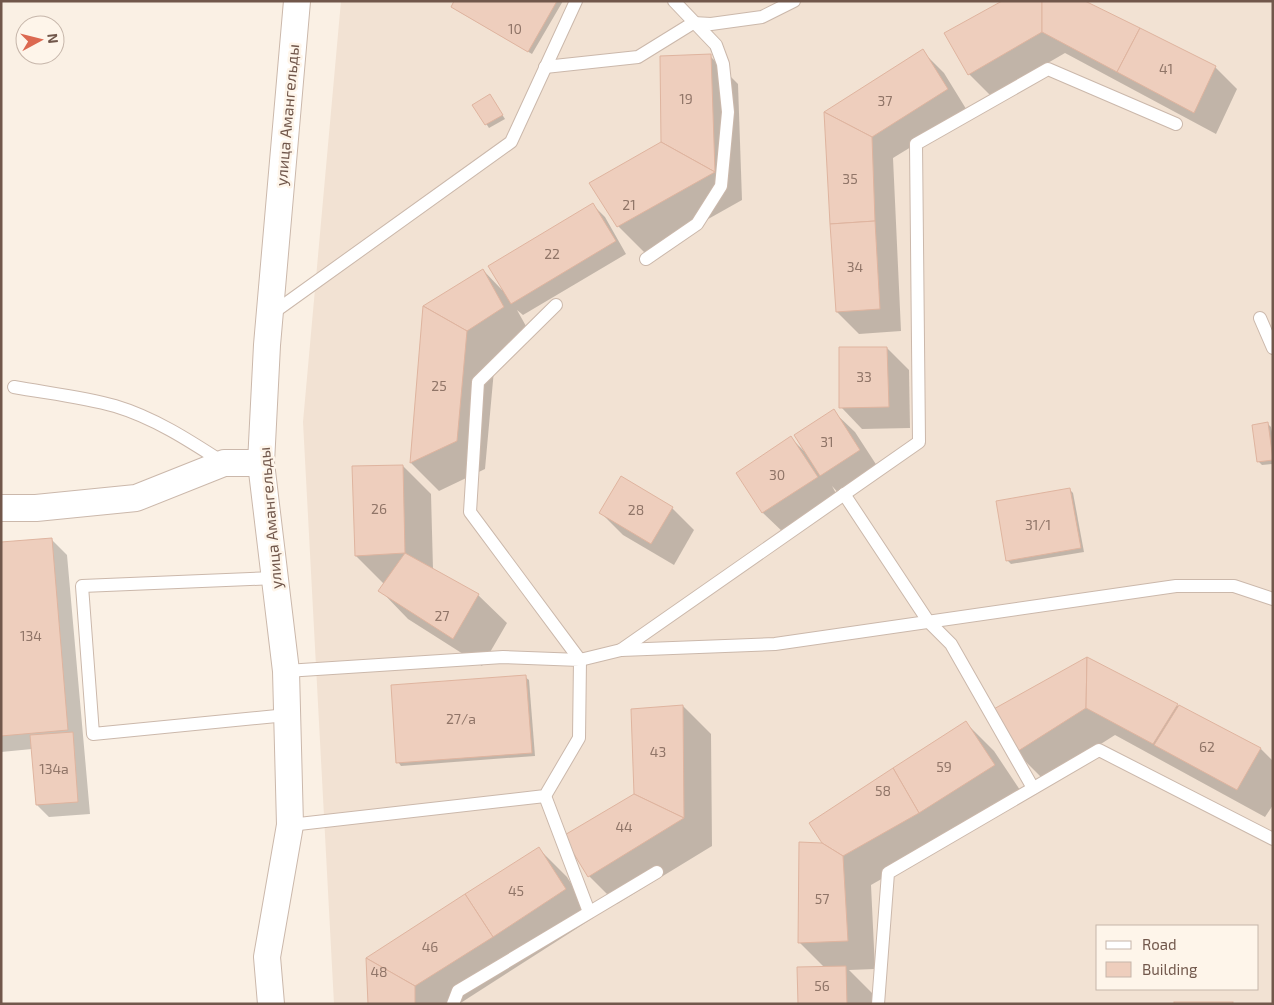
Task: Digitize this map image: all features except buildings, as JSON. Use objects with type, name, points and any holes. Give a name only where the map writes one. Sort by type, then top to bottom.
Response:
[{"type":"street","name":"улица Амангельды","points":[[271,1004],[267,957],[290,825],[286,671],[262,464],[270,315],[297,1]]},
{"type":"street","points":[[1,508],[36,508],[136,498],[224,462],[262,464]]},
{"type":"lane","points":[[270,315],[511,142],[576,1]]},
{"type":"lane","points":[[646,259],[697,224],[721,186],[728,112],[723,64],[716,45],[693,24],[674,1]]},
{"type":"lane","points":[[546,67],[638,57],[693,24],[711,24],[762,17],[794,1]]},
{"type":"lane","points":[[621,650],[919,442],[916,144],[1048,69],[1176,124]]},
{"type":"lane","points":[[545,796],[579,738],[580,660],[470,512],[478,382],[556,305]]},
{"type":"lane","points":[[1260,318],[1273,348]]},
{"type":"lane","points":[[14,387],[115,406],[177,433],[224,462]]},
{"type":"lane","points":[[844,494],[928,621],[951,644],[1033,788]]},
{"type":"lane","points":[[275,578],[82,586],[93,734],[287,715]]},
{"type":"lane","points":[[286,671],[503,658],[580,660],[621,650],[775,644],[1176,586],[1234,586],[1273,599]]},
{"type":"lane","points":[[878,1004],[888,873],[1099,750],[1273,839]]},
{"type":"lane","points":[[290,825],[545,796]]},
{"type":"lane","points":[[545,796],[589,912]]},
{"type":"lane","points":[[453,1004],[458,991],[657,872]]},
{"type":"shaded area","points":[[341,1],[1273,1],[1273,1004],[334,1004],[303,422]]}]
